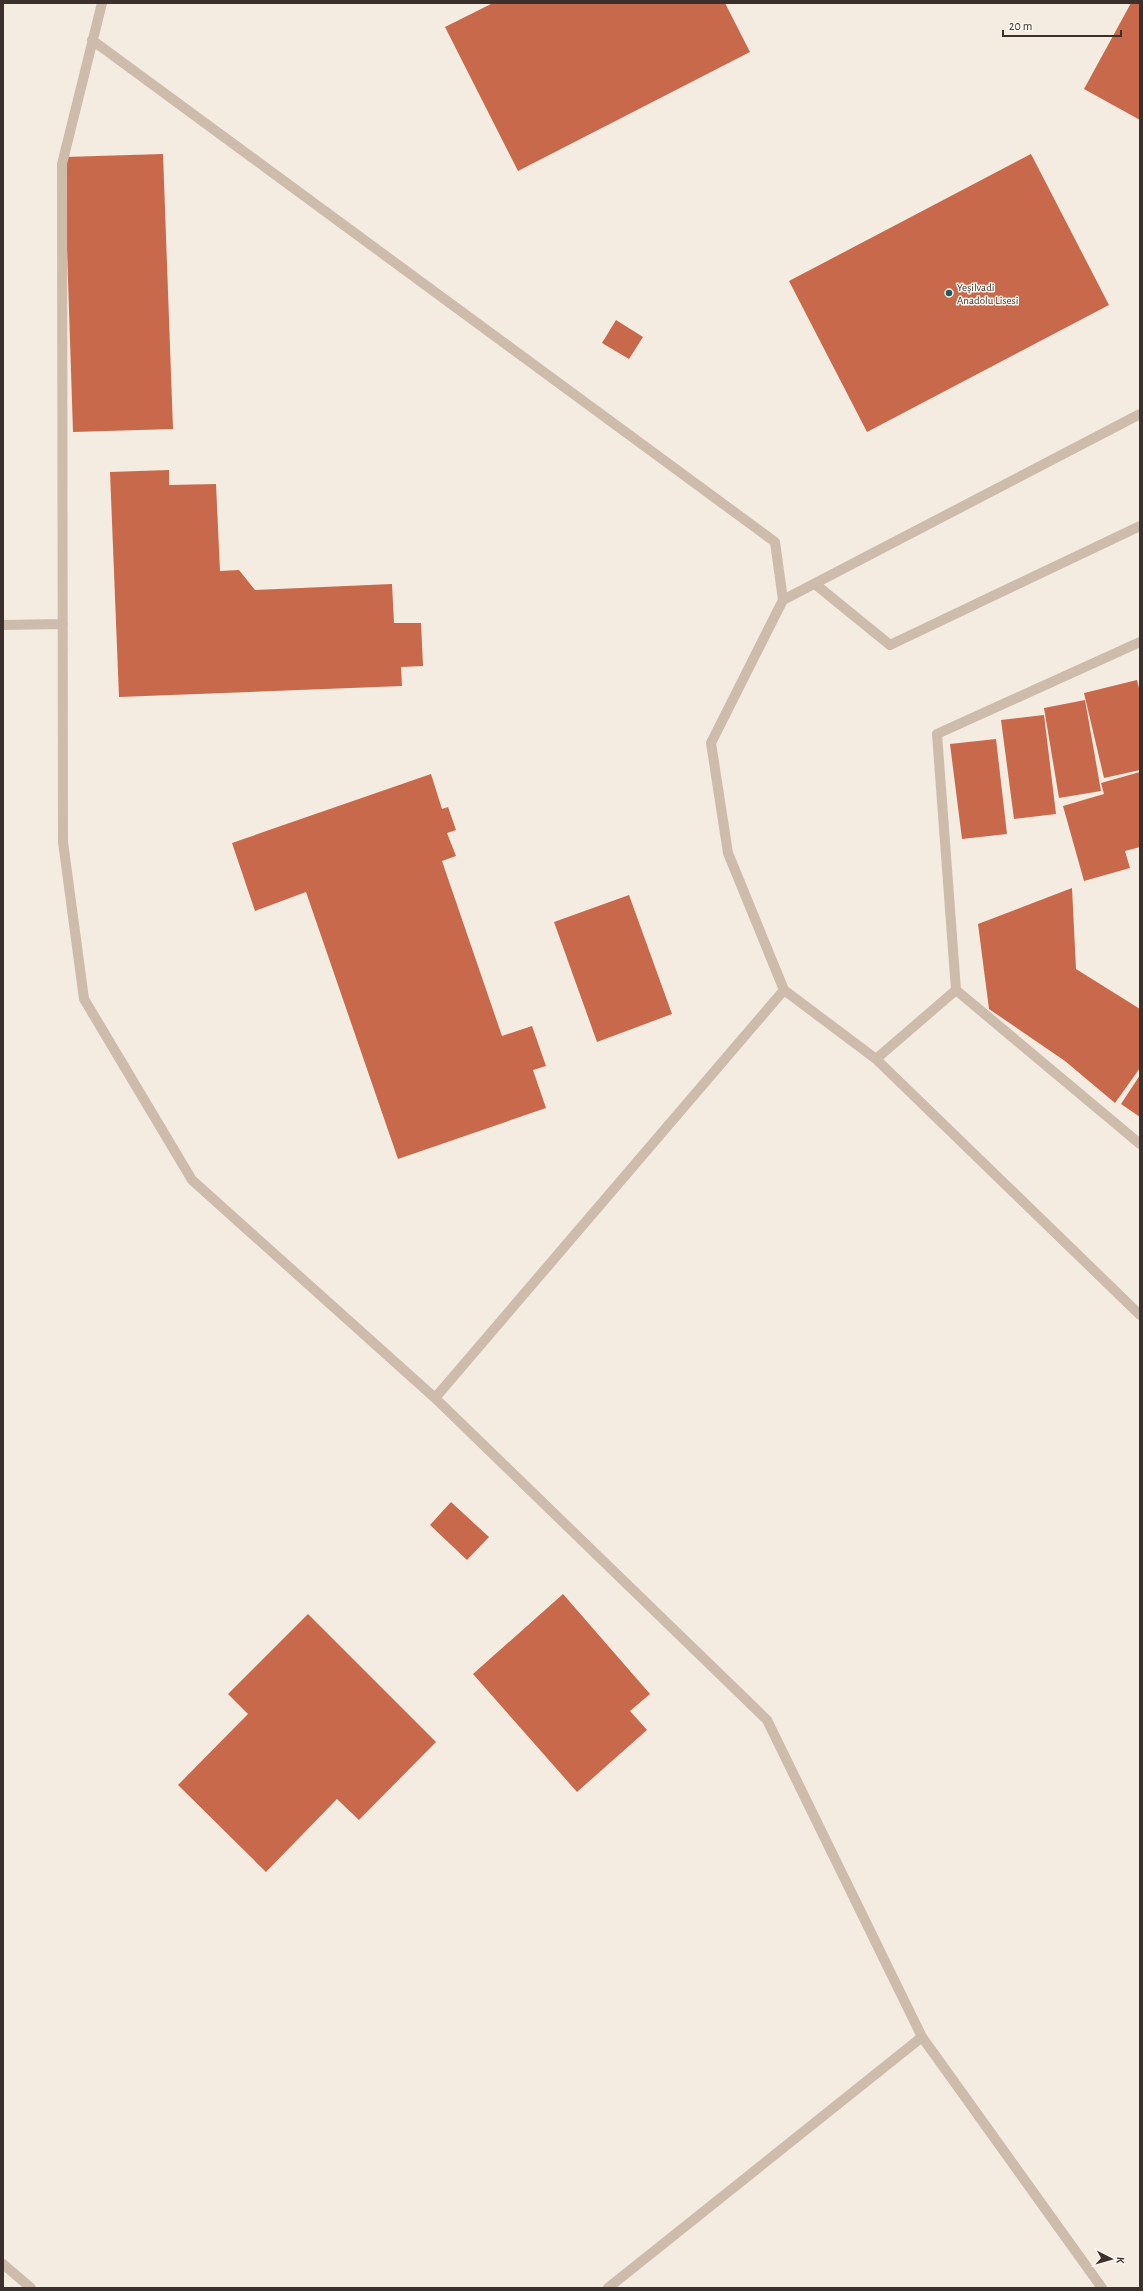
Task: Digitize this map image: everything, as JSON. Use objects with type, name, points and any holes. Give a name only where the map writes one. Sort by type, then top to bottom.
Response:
[{"type":"street","points":[[102,3],[62,164],[64,842],[84,999],[192,1180],[435,1398],[767,1720],[922,2036],[1102,2288]]},
{"type":"street","points":[[92,40],[775,542],[783,600],[711,743],[728,853],[784,990],[876,1060],[1140,1315]]},
{"type":"street","points":[[783,600],[1140,414]]},
{"type":"street","points":[[815,584],[890,646],[1140,526]]},
{"type":"street","points":[[3,625],[63,624]]},
{"type":"street","points":[[1139,646],[937,734],[956,990],[1140,1144]]},
{"type":"street","points":[[435,1398],[784,990]]},
{"type":"street","points":[[876,1060],[956,990]]},
{"type":"street","points":[[608,2288],[922,2036]]},
{"type":"street","points":[[3,2264],[31,2288]]},
{"type":"building","points":[[493,3],[725,3],[750,52],[518,171],[445,27]]},
{"type":"building","points":[[1131,3],[1140,3],[1140,120],[1084,89]]},
{"type":"building","points":[[163,154],[173,429],[73,432],[64,157]]},
{"type":"building","name":"Yeşilvadi Anadolu Lisesi","points":[[1031,154],[1109,305],[867,432],[789,281]]},
{"type":"building","points":[[616,320],[643,337],[629,359],[602,343]]},
{"type":"building","points":[[169,470],[169,485],[216,484],[220,571],[239,570],[255,590],[392,584],[394,623],[421,623],[423,666],[401,667],[402,686],[119,697],[110,472]]},
{"type":"building","points":[[1137,680],[1140,692],[1140,770],[1104,778],[1084,693]]},
{"type":"building","points":[[1085,700],[1101,791],[1059,798],[1044,708]]},
{"type":"building","points":[[1044,715],[1056,814],[1014,819],[1001,720]]},
{"type":"building","points":[[996,739],[1007,834],[962,839],[950,744]]},
{"type":"building","points":[[1140,772],[1140,847],[1125,851],[1130,868],[1084,881],[1063,806],[1104,794],[1101,783]]},
{"type":"building","points":[[431,774],[442,809],[448,807],[456,830],[447,833],[456,856],[442,861],[502,1036],[532,1026],[546,1066],[533,1070],[546,1108],[398,1159],[306,892],[255,911],[232,843]]},
{"type":"building","points":[[1072,888],[1076,969],[1140,1009],[1140,1068],[1115,1103],[1065,1061],[989,1009],[978,924]]},
{"type":"building","points":[[629,895],[672,1014],[597,1042],[554,922]]},
{"type":"building","points":[[1140,1075],[1140,1117],[1121,1104]]},
{"type":"building","points":[[451,1502],[489,1537],[467,1560],[430,1525]]},
{"type":"building","points":[[563,1594],[650,1694],[630,1711],[647,1730],[577,1792],[473,1674]]},
{"type":"building","points":[[308,1614],[436,1742],[359,1820],[337,1799],[266,1872],[178,1785],[248,1714],[228,1694]]},
{"type":"place","name":"Yeşilvadi Anadolu Lisesi","points":[[949,293]]}]
